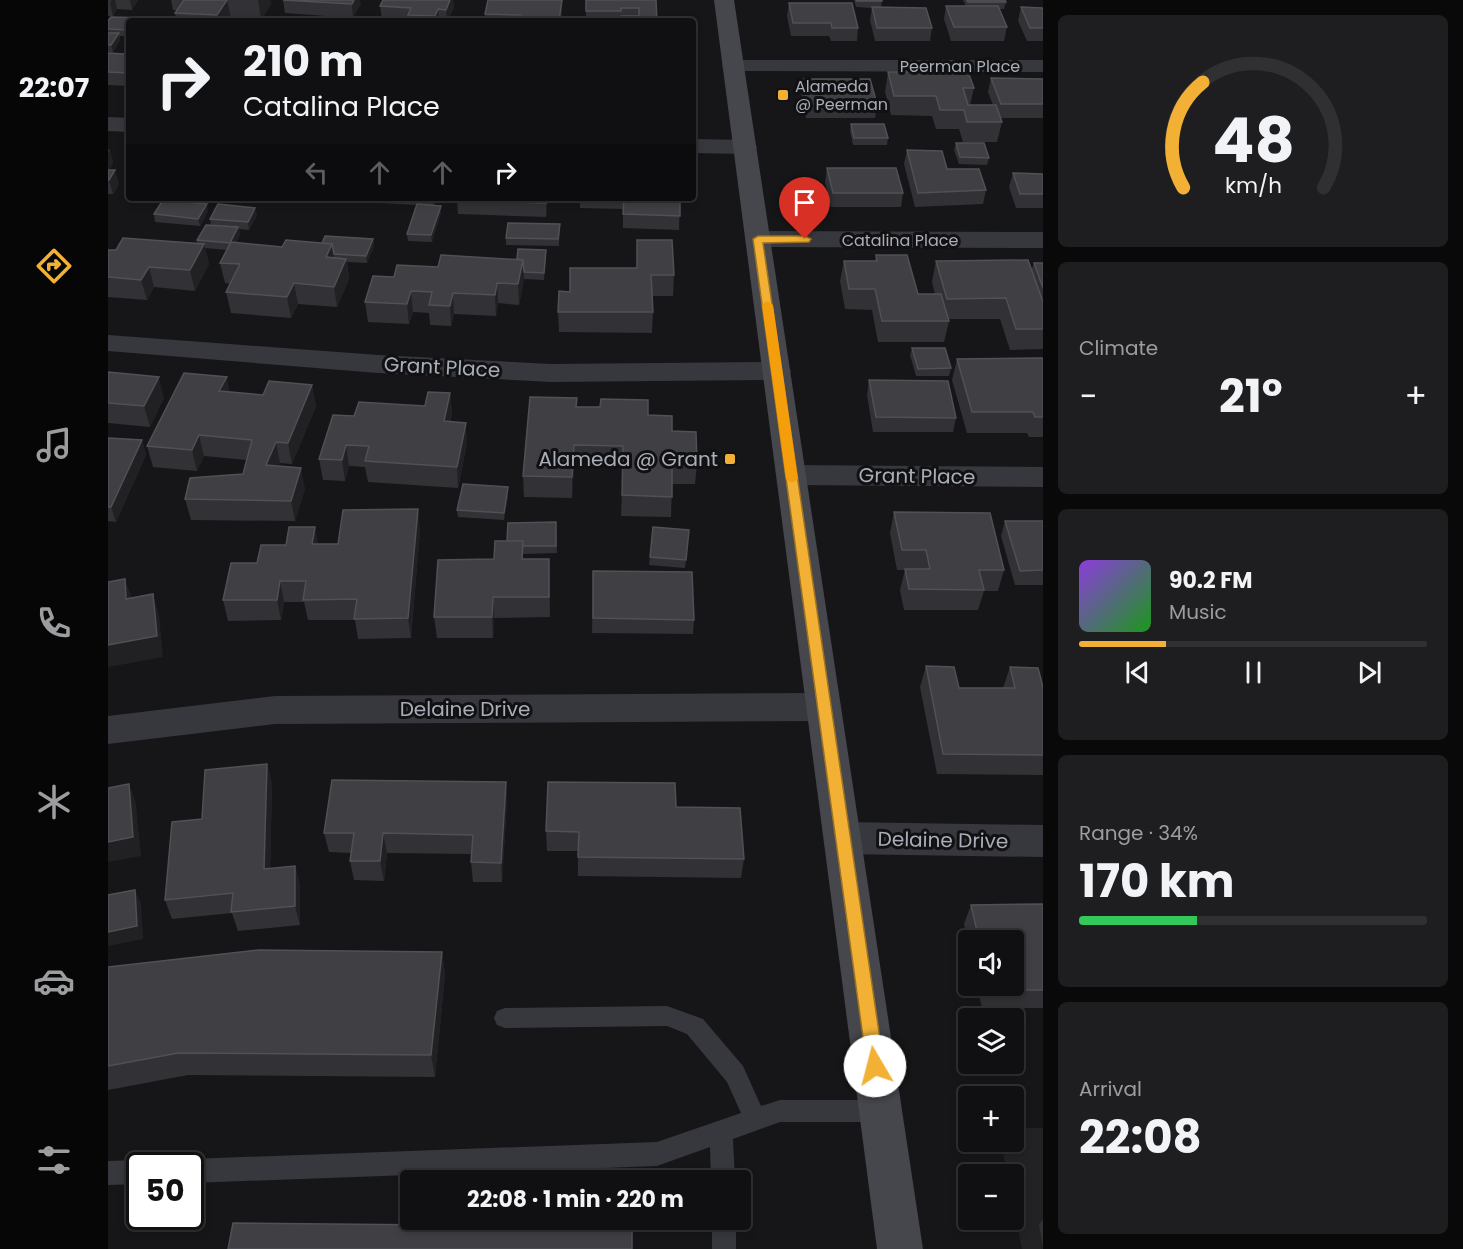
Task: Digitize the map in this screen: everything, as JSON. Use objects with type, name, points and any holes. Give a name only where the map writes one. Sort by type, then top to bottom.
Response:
[{"type":"main road","points":[[724,0],[900,1249]]},
{"type":"street","name":"Peerman Place","points":[[733,66],[1043,66]]},
{"type":"street","points":[[108,124],[126,125]]},
{"type":"street","points":[[696,146],[745,147]]},
{"type":"street","name":"Catalina Place","points":[[758,239],[1043,240]]},
{"type":"street","name":"Grant Place","points":[[108,343],[378,364],[551,373],[777,371]]},
{"type":"street","name":"Grant Place","points":[[791,475],[1043,477]]},
{"type":"street","name":"Delaine Drive","points":[[108,730],[275,710],[824,707]]},
{"type":"street","name":"Delaine Drive","points":[[843,838],[1043,842]]},
{"type":"lane","points":[[505,1018],[668,1016],[695,1026],[735,1074],[755,1119]]},
{"type":"lane","points":[[204,1170],[657,1154],[780,1111],[882,1111]]},
{"type":"lane","points":[[721,1131],[723,1170]]},
{"type":"lane","points":[[108,1173],[126,1172]]},
{"type":"lane","points":[[724,1230],[724,1249]]},
{"type":"shaded area","points":[[1024,1128],[1043,1128],[1043,1249],[1022,1249],[1018,1230],[1024,1230],[1024,1164],[1005,1164],[1003,1152],[1024,1152]]},
{"type":"building","points":[[184,0],[227,0],[217,15],[175,13]]},
{"type":"building","points":[[283,0],[354,0],[352,4]]},
{"type":"building","points":[[383,0],[450,0],[446,10],[438,9],[435,16],[408,15],[411,8],[380,6]]},
{"type":"building","points":[[488,0],[562,0],[559,18],[520,18],[520,15],[485,14]]},
{"type":"building","points":[[586,0],[656,0],[657,18],[621,18],[621,16],[639,16],[639,8],[621,8],[621,11],[586,11]]},
{"type":"building","points":[[882,0],[882,1],[857,1]]},
{"type":"building","points":[[967,0],[1005,0],[1006,2],[968,2]]},
{"type":"building","points":[[789,3],[852,3],[858,28],[832,28],[831,23],[793,23]]},
{"type":"building","points":[[946,6],[998,6],[1007,27],[954,27]]},
{"type":"building","points":[[872,7],[926,8],[932,28],[877,28]]},
{"type":"building","points":[[1021,7],[1043,8],[1043,28],[1030,28]]},
{"type":"building","points":[[111,17],[150,18],[126,18],[126,30],[108,29],[108,21]]},
{"type":"building","points":[[108,33],[119,33],[111,45],[108,45]]},
{"type":"building","points":[[126,51],[126,73],[108,72],[108,53],[124,54]]},
{"type":"building","points":[[888,72],[968,72],[974,88],[963,88],[968,105],[996,105],[1002,122],[967,122],[964,110],[940,110],[936,96],[894,96]]},
{"type":"building","points":[[991,78],[1043,79],[1043,104],[1001,104]]},
{"type":"building","points":[[802,79],[870,79],[877,104],[807,104]]},
{"type":"building","points":[[851,124],[884,124],[888,138],[854,138]]},
{"type":"building","points":[[956,143],[984,143],[989,158],[960,157]]},
{"type":"building","points":[[907,150],[942,151],[947,169],[979,169],[986,190],[918,193]]},
{"type":"building","points":[[827,168],[896,168],[903,193],[833,193]]},
{"type":"building","points":[[108,170],[115,170],[109,180],[108,180]]},
{"type":"building","points":[[1013,173],[1043,174],[1043,194],[1020,194]]},
{"type":"building","points":[[162,201],[207,204],[198,219],[154,214]]},
{"type":"building","points":[[487,201],[546,201],[546,203]]},
{"type":"building","points":[[624,201],[680,201],[680,216],[623,214]]},
{"type":"building","points":[[218,204],[255,208],[248,222],[210,219]]},
{"type":"building","points":[[417,204],[441,206],[431,235],[407,234]]},
{"type":"building","points":[[508,223],[560,224],[558,239],[506,238]]},
{"type":"building","points":[[206,225],[238,227],[230,243],[197,240]]},
{"type":"building","points":[[325,236],[373,239],[366,256],[334,254],[332,244],[322,243]]},
{"type":"building","points":[[123,238],[204,244],[190,270],[149,267],[141,280],[108,277],[108,250],[116,250]]},
{"type":"building","points":[[286,240],[332,244],[326,257],[346,259],[334,287],[294,283],[287,297],[226,292],[240,264],[220,263],[231,242],[282,247]]},
{"type":"building","points":[[637,240],[672,240],[674,275],[651,275],[653,312],[558,312],[559,291],[570,292],[570,268],[637,268]]},
{"type":"building","points":[[518,249],[546,250],[544,273],[524,272],[523,260],[517,259]]},
{"type":"building","points":[[441,255],[523,260],[518,284],[497,283],[495,295],[453,293],[450,306],[429,305],[432,292],[411,291],[407,304],[365,302],[373,276],[394,277],[397,265],[438,267]]},
{"type":"building","points":[[876,255],[907,255],[918,294],[941,294],[949,321],[882,321],[875,289],[849,289],[844,261],[877,261]]},
{"type":"building","points":[[1028,260],[1043,302],[1043,329],[1016,329],[1006,298],[947,299],[936,261]]},
{"type":"building","points":[[1034,263],[1043,263],[1043,288]]},
{"type":"building","points":[[912,348],[945,348],[951,368],[918,369]]},
{"type":"building","points":[[1043,358],[1043,417],[1035,417],[1033,412],[972,412],[957,359]]},
{"type":"building","points":[[108,372],[159,377],[144,406],[108,403]]},
{"type":"building","points":[[184,373],[227,377],[219,391],[263,395],[269,381],[312,385],[288,443],[276,442],[266,465],[301,468],[291,501],[185,499],[190,478],[243,474],[252,440],[199,435],[192,450],[147,446]]},
{"type":"building","points":[[869,380],[948,381],[956,418],[876,417]]},
{"type":"building","points":[[428,392],[450,393],[444,421],[466,423],[457,467],[365,461],[369,446],[346,445],[342,460],[319,459],[333,415],[354,416],[359,402],[425,406]]},
{"type":"building","points":[[530,397],[577,398],[576,407],[600,407],[601,399],[648,400],[648,415],[672,416],[672,431],[696,432],[697,464],[672,463],[672,497],[622,495],[623,446],[574,445],[572,477],[523,476]]},
{"type":"building","points":[[108,438],[142,440],[111,507],[108,507]]},
{"type":"building","points":[[463,484],[508,487],[504,513],[457,510]]},
{"type":"building","points":[[418,509],[408,618],[354,619],[357,599],[303,600],[306,581],[280,581],[277,600],[223,600],[231,563],[257,563],[261,545],[286,545],[289,527],[315,527],[312,544],[338,544],[343,510]]},
{"type":"building","points":[[894,512],[990,513],[1004,570],[979,570],[984,590],[909,589],[905,569],[930,569],[926,550],[902,550]]},
{"type":"building","points":[[1005,521],[1043,521],[1043,570],[1020,571]]},
{"type":"building","points":[[556,522],[556,546],[523,546],[523,541],[507,541],[508,523]]},
{"type":"building","points":[[653,527],[689,530],[686,560],[650,557]]},
{"type":"building","points":[[495,541],[523,541],[522,559],[549,559],[549,597],[493,597],[492,617],[434,617],[438,560],[494,559]]},
{"type":"building","points":[[593,571],[692,572],[694,620],[593,618]]},
{"type":"building","points":[[125,579],[126,599],[153,594],[157,636],[108,645],[108,582]]},
{"type":"building","points":[[926,666],[954,667],[959,688],[1015,688],[1010,667],[1038,668],[1043,687],[1043,755],[943,754]]},
{"type":"building","points":[[267,764],[264,869],[295,866],[295,906],[231,912],[233,893],[165,900],[172,822],[202,819],[205,770]]},
{"type":"building","points":[[332,780],[506,782],[501,863],[471,862],[473,835],[383,833],[380,861],[350,861],[354,833],[324,833]]},
{"type":"building","points":[[548,782],[675,783],[676,807],[740,808],[744,859],[578,857],[579,832],[546,831]]},
{"type":"building","points":[[129,784],[133,837],[108,842],[108,788]]},
{"type":"building","points":[[135,890],[137,926],[108,932],[108,895]]},
{"type":"building","points":[[1043,904],[1043,990],[1024,990],[1024,930],[977,930],[971,905]]},
{"type":"building","points":[[259,950],[442,952],[431,1055],[178,1053],[108,1066],[108,967]]},
{"type":"building","points":[[233,1223],[400,1225],[400,1230],[632,1230],[632,1249],[228,1249]]},
{"type":"slow traffic","points":[[767,305],[792,479]]},
{"type":"place","name":"Alameda @ Peerman","points":[[783,95]]},
{"type":"place","name":"Alameda @ Grant","points":[[730,459]]},
{"type":"route","points":[[805,239],[758,239],[875,1066]]}]
